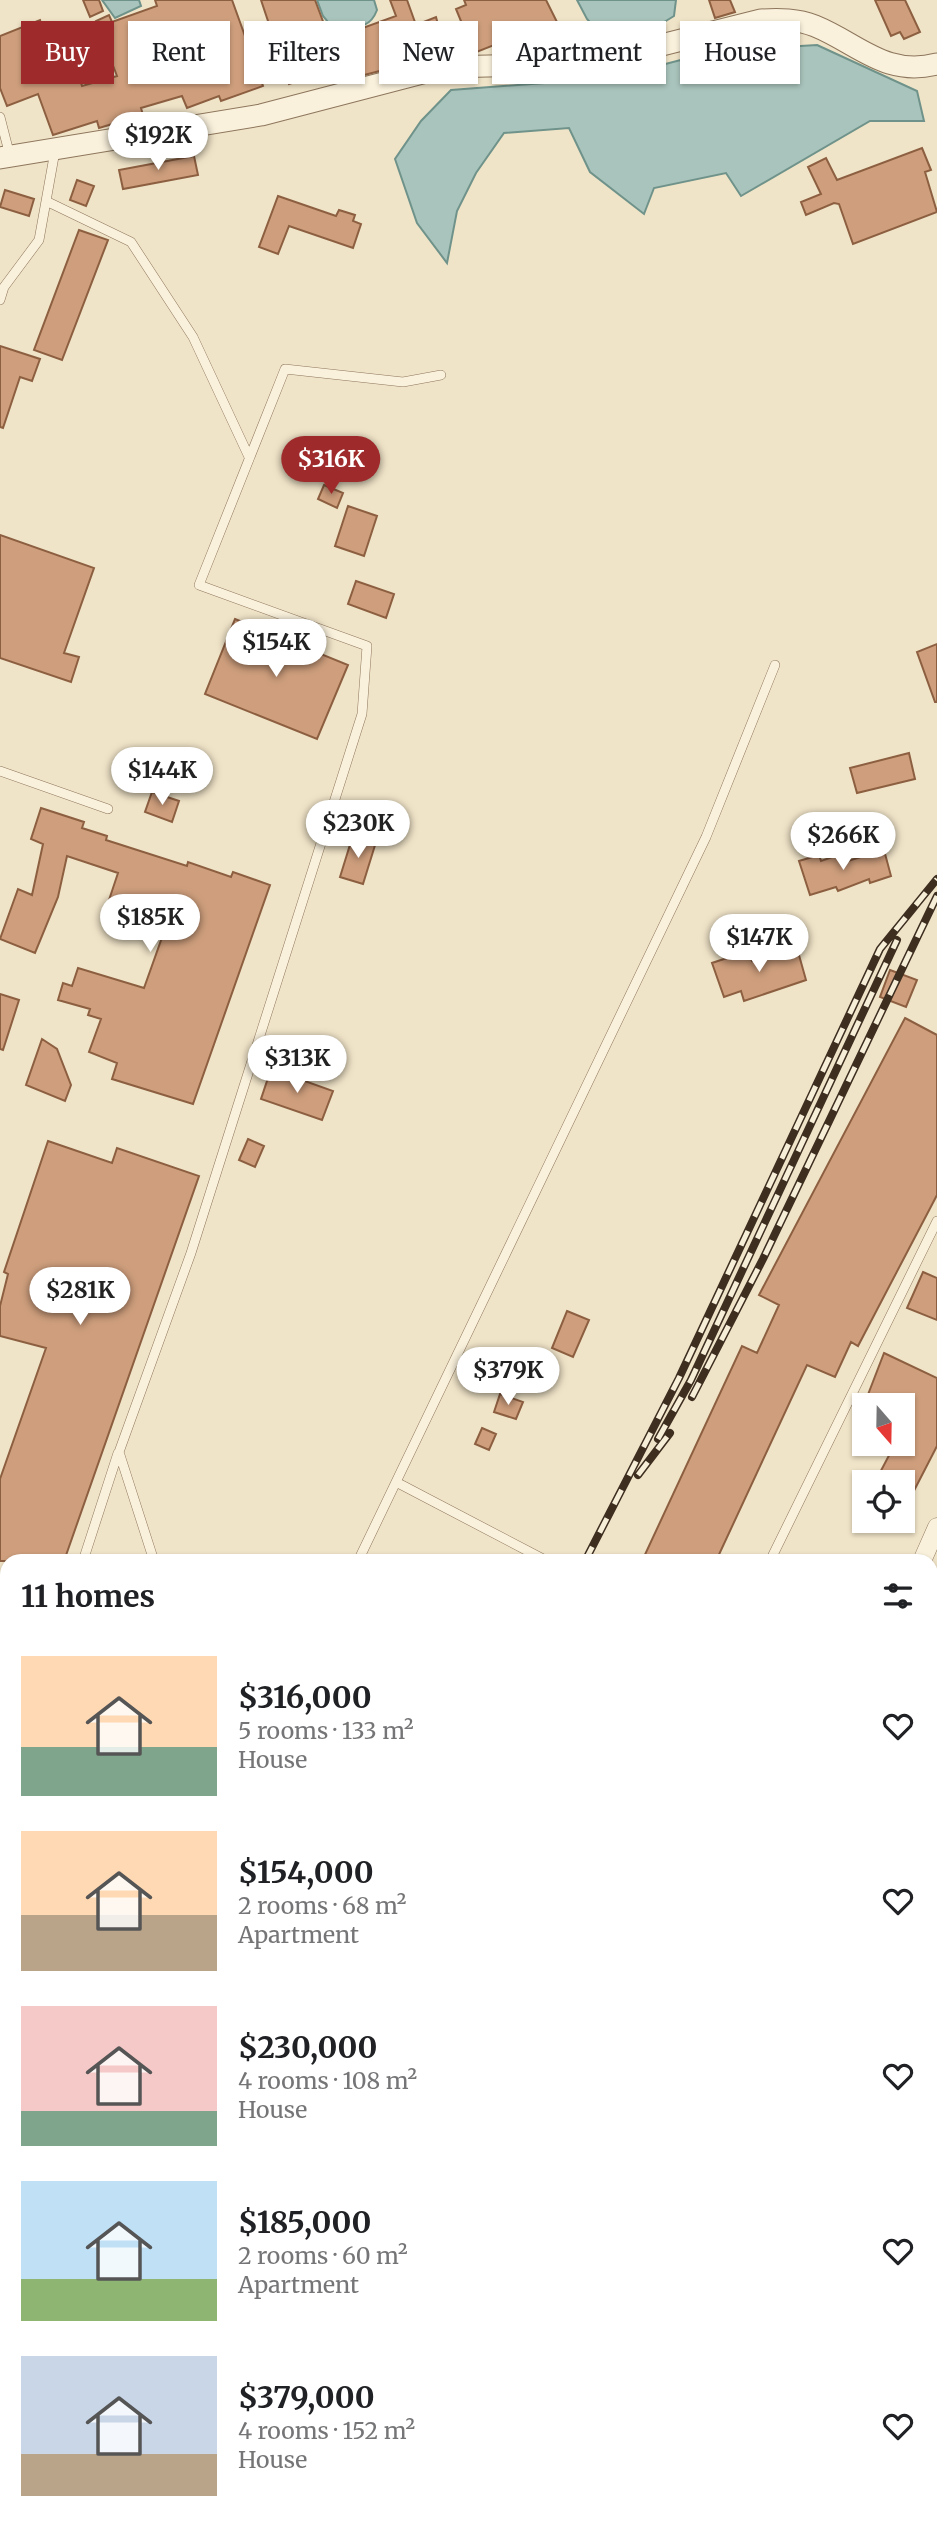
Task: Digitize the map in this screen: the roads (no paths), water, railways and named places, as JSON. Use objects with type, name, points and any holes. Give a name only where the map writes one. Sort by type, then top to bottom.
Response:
[{"type":"street","points":[[5,157],[261,115],[445,67],[586,64],[761,20],[787,19],[815,26],[869,56],[914,70],[937,64]]},
{"type":"street","points":[[925,1554],[937,1527]]},
{"type":"lane","points":[[0,117],[5,157]]},
{"type":"lane","points":[[0,300],[4,287],[39,240],[55,149]]},
{"type":"lane","points":[[46,201],[131,242],[193,337],[249,457]]},
{"type":"lane","points":[[85,1554],[191,1253],[362,714],[367,646],[199,585],[285,369],[402,382],[441,375]]},
{"type":"lane","points":[[361,1554],[706,837],[775,665]]},
{"type":"lane","points":[[0,771],[108,809]]},
{"type":"lane","points":[[773,1554],[937,1221]]},
{"type":"lane","points":[[119,1452],[152,1554]]},
{"type":"lane","points":[[396,1482],[534,1554]]},
{"type":"water","points":[[102,0],[139,0],[141,6],[115,18]]},
{"type":"water","points":[[317,0],[374,0],[377,10],[365,24],[365,21],[327,21]]},
{"type":"water","points":[[577,0],[676,0],[674,16],[666,21],[587,19]]},
{"type":"water","points":[[817,45],[917,91],[924,121],[870,121],[741,196],[726,173],[654,188],[644,214],[590,172],[569,128],[504,133],[476,173],[457,211],[447,263],[417,223],[395,159],[421,121],[451,90],[532,84],[666,84],[666,64],[680,60],[680,84],[800,84],[800,46]]},
{"type":"railway","points":[[589,1554],[679,1378],[880,949],[937,879]]},
{"type":"railway","points":[[692,1397],[763,1259],[937,896]]},
{"type":"railway","points":[[658,1439],[691,1380],[897,940]]},
{"type":"railway","points":[[638,1475],[670,1433]]}]
